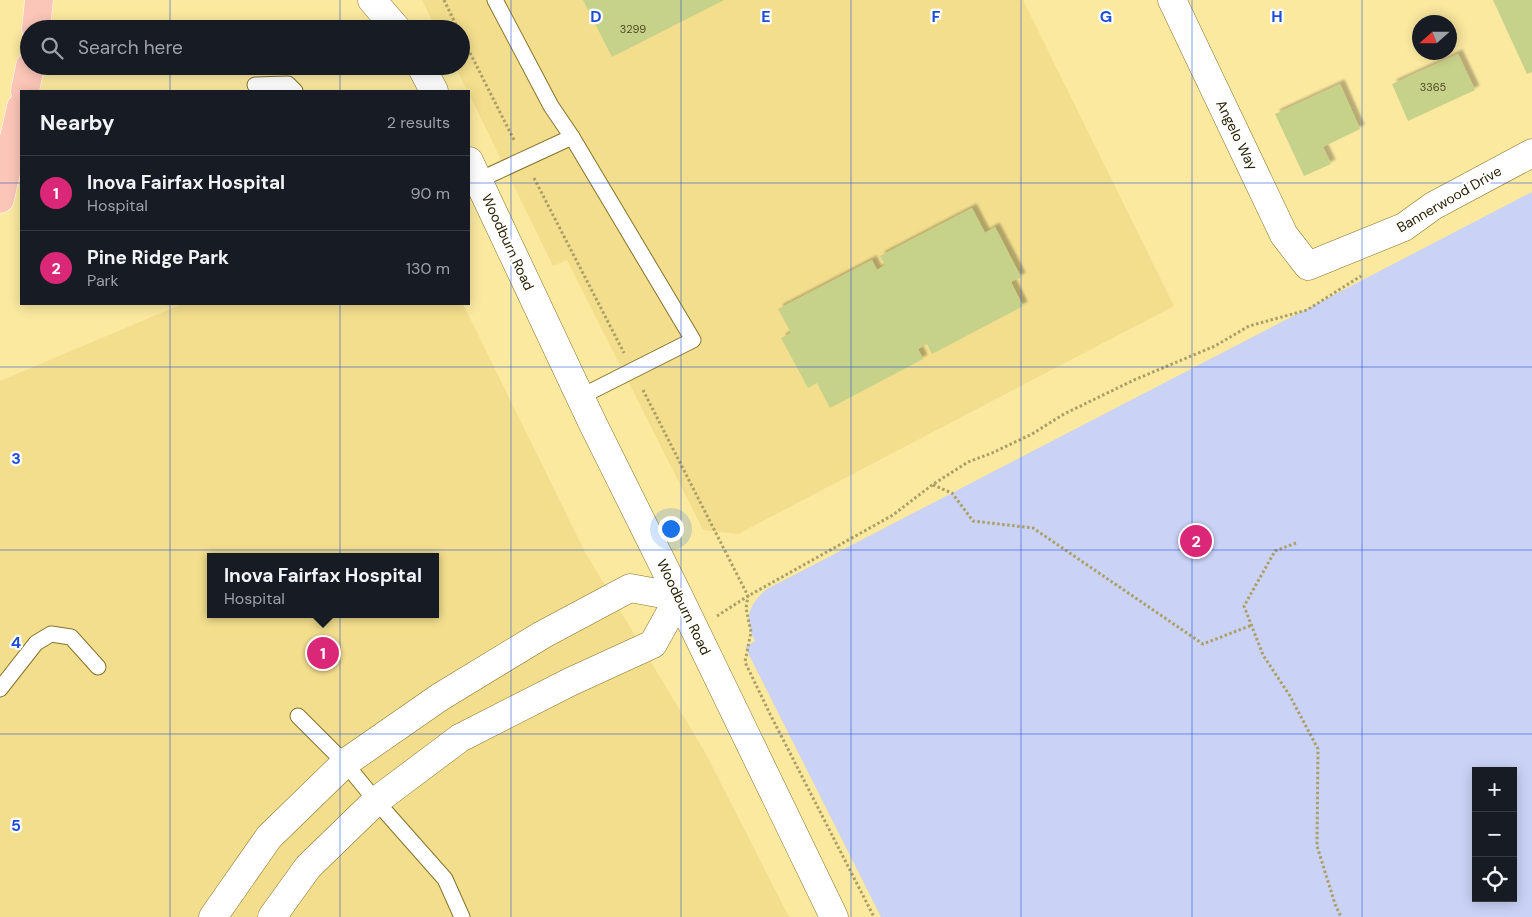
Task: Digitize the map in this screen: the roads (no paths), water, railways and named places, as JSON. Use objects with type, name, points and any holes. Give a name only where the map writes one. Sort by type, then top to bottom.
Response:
[{"type":"main road","points":[[25,90],[28,75]]},
{"type":"main road","points":[[0,199],[20,111]]},
{"type":"street","points":[[372,0],[389,20]]},
{"type":"street","name":"Angelo Way","points":[[1172,0],[1284,234],[1308,266]]},
{"type":"street","points":[[426,75],[433,90]]},
{"type":"street","name":"Bannerwood Drive","points":[[1308,266],[1404,227],[1433,206],[1532,153]]},
{"type":"street","name":"Woodburn Road","points":[[474,171],[580,397],[680,597],[834,917]]},
{"type":"street","points":[[213,917],[270,837],[344,762],[440,697],[542,635],[630,588],[680,597],[653,644],[570,682],[460,738],[376,801],[308,867],[272,917]]},
{"type":"lane","points":[[495,0],[551,106],[572,136],[693,340],[580,397]]},
{"type":"lane","points":[[255,85],[288,84],[294,90]]},
{"type":"lane","points":[[474,171],[524,159],[572,136]]},
{"type":"lane","points":[[0,689],[36,643],[51,634],[70,637],[98,667]]},
{"type":"lane","points":[[298,716],[344,762],[445,879],[462,917]]},
{"type":"place","name":"Pine Ridge Park","points":[[1196,541]]},
{"type":"place","name":"Inova Fairfax Hospital","points":[[323,653]]}]
